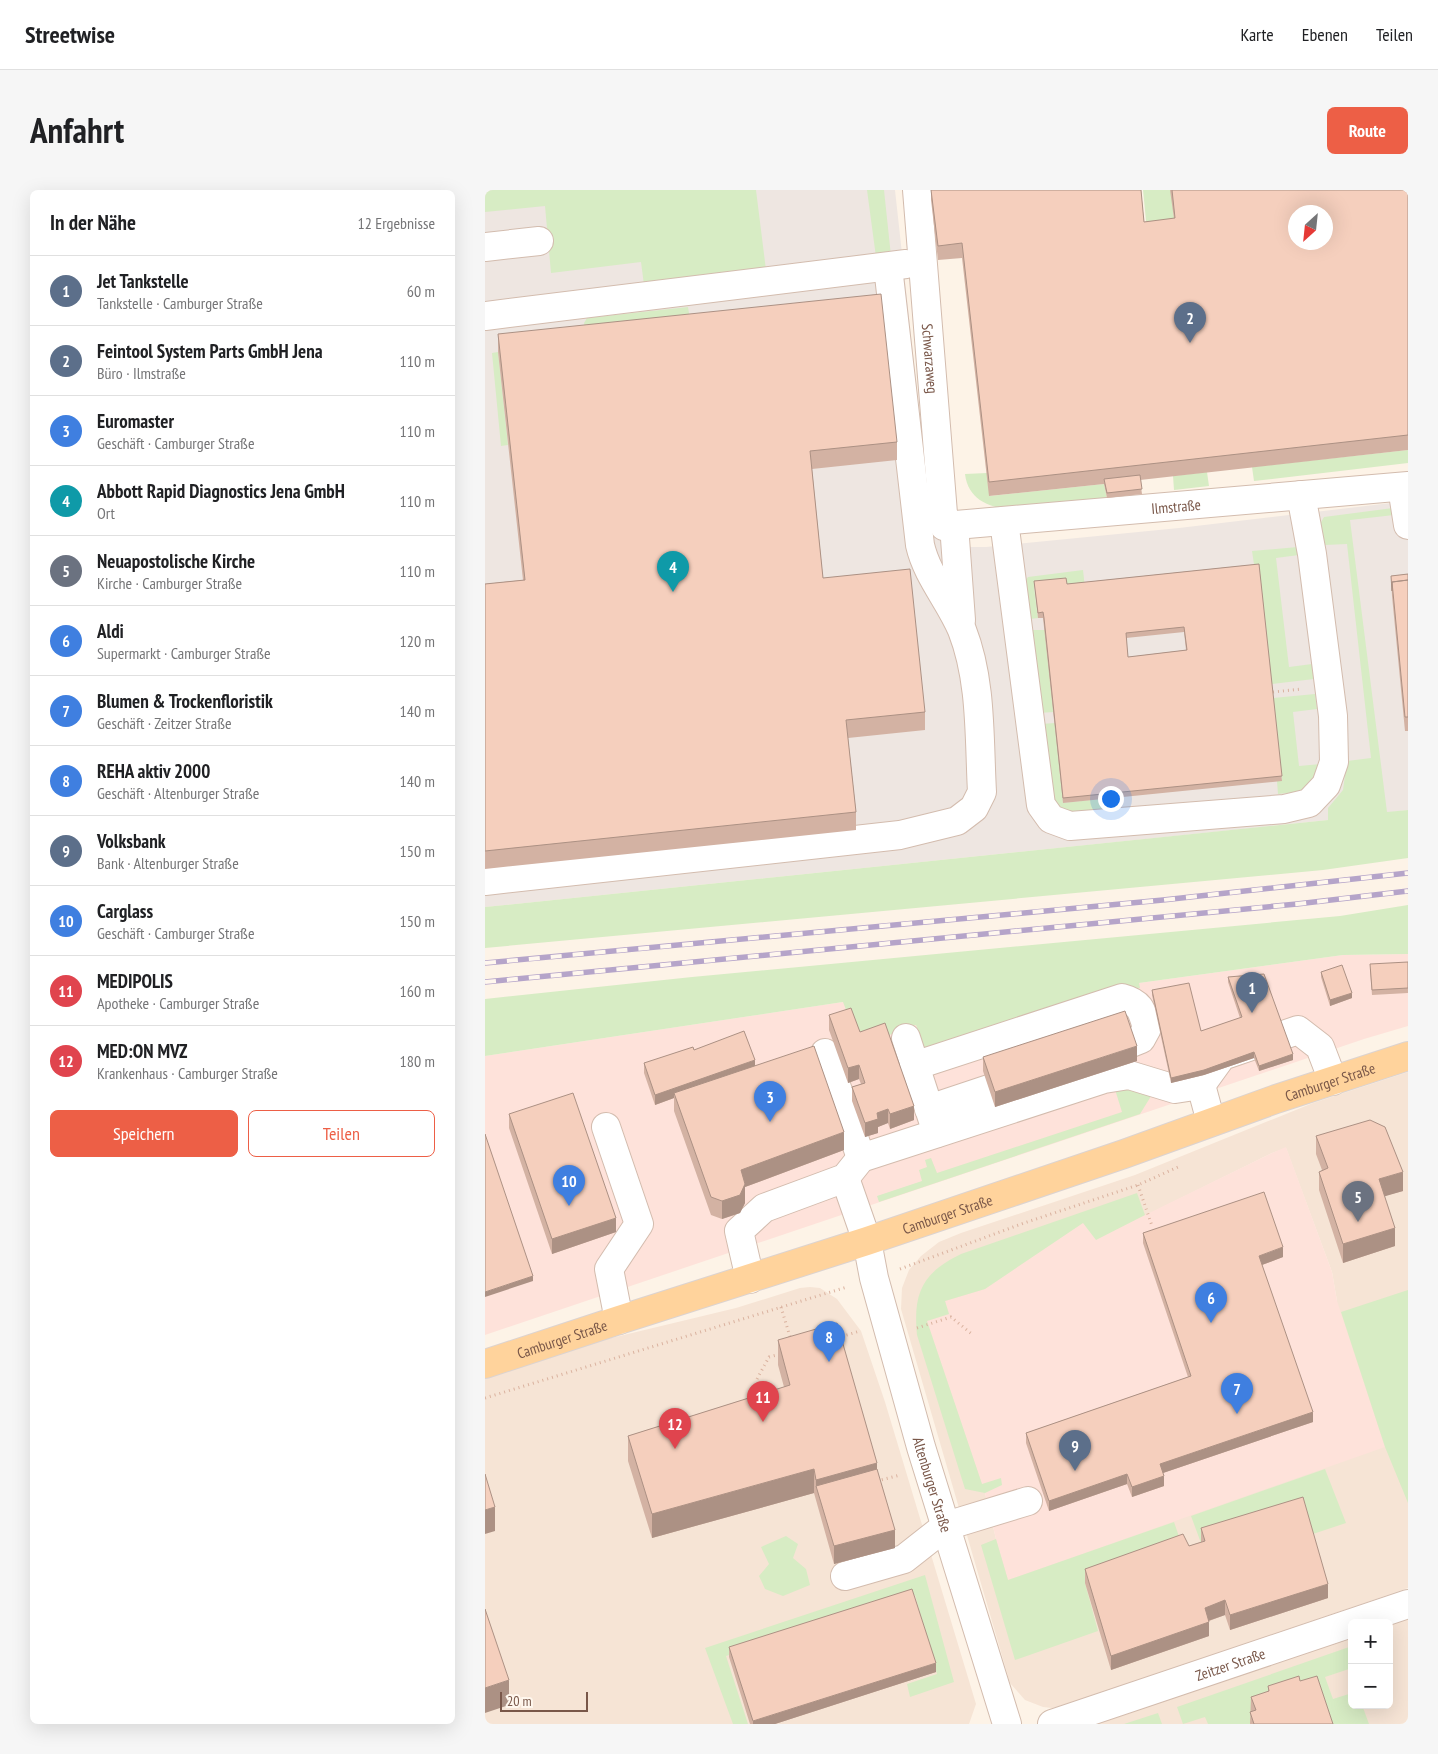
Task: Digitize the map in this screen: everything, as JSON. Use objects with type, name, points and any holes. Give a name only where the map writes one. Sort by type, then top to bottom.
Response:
[{"type":"main road","name":"Camburger Straße","points":[[485,1364],[867,1242],[1211,1122],[1408,1056]]},
{"type":"street","name":"Schwarzaweg","points":[[917,190],[949,526],[961,629]]},
{"type":"street","points":[[485,247],[539,241]]},
{"type":"street","points":[[485,316],[923,262]]},
{"type":"street","points":[[485,881],[900,835],[957,821],[974,808],[982,792],[976,682],[961,629],[923,559],[920,545],[888,267]]},
{"type":"street","points":[[1405,487],[1408,524]]},
{"type":"street","name":"Ilmstraße","points":[[949,526],[1405,487]]},
{"type":"street","points":[[1004,521],[1041,805],[1051,819],[1070,826],[1284,809],[1309,803],[1326,785],[1334,762],[1332,709],[1312,554],[1301,496]]},
{"type":"street","points":[[915,1066],[1122,998],[1132,1001],[1141,1008],[1147,1028],[1141,1040],[1131,1043]]},
{"type":"street","points":[[933,1121],[1104,1078],[1129,1075],[1175,1089],[1201,1085],[1222,1056],[1298,1030],[1320,1047],[1333,1081]]},
{"type":"street","points":[[906,1038],[933,1121]]},
{"type":"street","name":"Altenburger Straße","points":[[825,1053],[853,1168],[874,1278],[899,1327],[921,1447],[1007,1724]]},
{"type":"street","points":[[1201,1085],[1211,1122]]},
{"type":"street","points":[[750,1279],[739,1231],[764,1208],[853,1168],[989,1089]]},
{"type":"street","points":[[606,1127],[639,1224],[609,1269],[619,1320]]},
{"type":"street","points":[[845,1576],[904,1559],[946,1526],[1028,1501]]},
{"type":"street","name":"Zeitzer Straße","points":[[1052,1724],[1408,1604]]},
{"type":"path","points":[[1137,1185],[1152,1226]]},
{"type":"path","points":[[485,1398],[874,1278]]},
{"type":"path","points":[[781,1307],[791,1342]]},
{"type":"path","points":[[836,1338],[951,1317],[973,1335]]},
{"type":"path","points":[[757,1379],[769,1357],[785,1353]]},
{"type":"shaded area","points":[[485,190],[895,190],[930,498],[961,543],[971,547],[1179,528],[1408,501],[1408,810],[1329,820],[485,907]]},
{"type":"shaded area","points":[[1408,954],[1408,1026],[1364,1039],[485,1335],[485,1056],[843,1002],[1139,983],[1343,955]]},
{"type":"shaded area","points":[[1408,1072],[1408,1588],[1064,1706],[1043,1707],[1025,1700],[1010,1683],[901,1309],[902,1288],[909,1270],[921,1256],[939,1242],[1135,1175],[1313,1103]],"holes":[[[1286,1148],[1332,1272],[1337,1301],[996,1539],[985,1493],[1096,1240],[1272,1153]]]},
{"type":"shaded area","points":[[1286,1147],[1332,1272],[1337,1301],[1385,1447],[1008,1580],[985,1493],[927,1321],[949,1314],[945,1301],[985,1289],[1084,1222],[1096,1239]]},
{"type":"shaded area","points":[[800,1288],[820,1288],[837,1299],[861,1331],[885,1402],[976,1704],[969,1724],[485,1724],[485,1378],[603,1340],[736,1308]]},
{"type":"shaded area","points":[[1408,1616],[1408,1724],[1092,1724],[1348,1637],[1348,1709],[1393,1709],[1393,1622]]},
{"type":"green space","points":[[485,190],[756,190],[766,270],[644,285],[641,262],[551,273],[545,206],[485,212]]},
{"type":"green space","points":[[867,190],[884,190],[891,256],[876,257]]},
{"type":"green space","points":[[1143,190],[1171,190],[1175,227],[1147,231]]},
{"type":"green space","points":[[688,307],[692,332],[587,342],[584,323],[587,318]]},
{"type":"green space","points":[[498,352],[508,445],[501,446],[492,353]]},
{"type":"green space","points":[[1408,450],[1408,463],[1254,481],[1252,467]]},
{"type":"green space","points":[[1207,472],[1209,486],[1174,490],[1173,476]]},
{"type":"green space","points":[[987,473],[990,496],[1104,484],[1107,498],[1009,510],[980,500],[970,490],[965,474]]},
{"type":"green space","points":[[1393,508],[1394,515],[1350,520],[1387,812],[1408,810],[1408,858],[1323,870],[485,948],[485,907],[1328,820],[1328,808],[1343,790],[1347,761],[1371,758],[1347,544],[1325,545],[1320,524],[1324,517]]},
{"type":"green space","points":[[1298,547],[1299,555],[1276,558],[1289,667],[1312,664],[1314,679],[1272,684],[1252,551]]},
{"type":"green space","points":[[1083,570],[1085,588],[1034,587],[1038,618],[1030,619],[1024,582],[1028,577]]},
{"type":"green space","points":[[1030,630],[1045,630],[1054,712],[1038,713]]},
{"type":"green space","points":[[1315,694],[1317,709],[1293,712],[1299,766],[1321,764],[1321,772],[1306,791],[1278,794],[1277,781],[1282,780],[1273,698]]},
{"type":"green space","points":[[1055,723],[1063,803],[1109,798],[1109,813],[1071,816],[1057,807],[1050,793],[1041,724]]},
{"type":"green space","points":[[1408,905],[1408,954],[1343,955],[1139,983],[1140,988],[1102,997],[925,1049],[916,1025],[860,1046],[843,1002],[485,1056],[485,999],[692,977],[1340,916]]},
{"type":"green space","points":[[1113,1083],[1153,1093],[1140,1114],[879,1202],[877,1196],[922,1181],[919,1170],[927,1167],[925,1160],[931,1158],[937,1173],[1122,1112]]},
{"type":"green space","points":[[1137,1193],[1145,1215],[1096,1240],[1083,1223],[985,1289],[945,1301],[949,1314],[927,1321],[982,1484],[1001,1478],[1002,1485],[985,1493],[965,1489],[917,1335],[917,1307],[923,1286],[937,1269],[961,1254]]},
{"type":"green space","points":[[1408,1290],[1408,1503],[1385,1447],[1341,1312]]},
{"type":"green space","points":[[1325,1469],[1346,1523],[1310,1535],[1201,1543],[1191,1516]]},
{"type":"green space","points":[[1174,1522],[1183,1548],[1085,1583],[1098,1631],[1015,1660],[981,1545],[996,1539],[1008,1580]]},
{"type":"green space","points":[[786,1536],[798,1544],[793,1558],[806,1569],[810,1585],[783,1596],[765,1589],[759,1576],[769,1564],[761,1547]]},
{"type":"green space","points":[[925,1575],[954,1682],[910,1697],[907,1684],[937,1674],[915,1595],[726,1656],[748,1724],[733,1724],[705,1648]]},
{"type":"green space","points":[[1348,1647],[1348,1669],[1325,1677],[1333,1699],[1348,1694],[1348,1709],[1363,1709],[1369,1724],[1208,1724],[1205,1717],[1183,1724],[1177,1707]]},
{"type":"green space","points":[[1158,1713],[1162,1724],[1124,1724]]},
{"type":"building","points":[[931,190],[1141,190],[1144,222],[1175,218],[1172,190],[1408,190],[1408,435],[989,482],[962,243],[938,246]]},
{"type":"building","points":[[881,294],[897,442],[810,451],[823,578],[910,569],[925,712],[846,720],[856,812],[485,851],[485,584],[525,580],[498,334]]},
{"type":"building","points":[[1140,475],[1142,489],[1107,493],[1104,479]]},
{"type":"building","points":[[1259,564],[1282,776],[1063,798],[1044,618],[1043,612],[1038,613],[1034,581],[1066,578],[1067,584]],"holes":[[[1184,627],[1187,650],[1128,657],[1126,633]]]},
{"type":"building","points":[[1408,574],[1408,580],[1392,582],[1392,591],[1391,576]]},
{"type":"building","points":[[1408,580],[1408,717],[1405,717],[1392,582]]},
{"type":"building","points":[[1408,962],[1408,988],[1372,990],[1370,964]]},
{"type":"building","points":[[1342,965],[1352,993],[1330,1000],[1321,972]]},
{"type":"building","points":[[1264,974],[1293,1054],[1259,1066],[1254,1052],[1204,1070],[1171,1078],[1152,990],[1189,983],[1201,1031],[1242,1017],[1228,977]]},
{"type":"building","points":[[851,1008],[860,1032],[885,1023],[914,1106],[890,1114],[888,1109],[877,1113],[878,1119],[865,1123],[852,1087],[865,1083],[859,1065],[848,1068],[829,1015]]},
{"type":"building","points":[[1125,1011],[1137,1046],[995,1092],[983,1057]]},
{"type":"building","points":[[744,1031],[755,1060],[655,1095],[644,1063],[693,1047],[694,1050]]},
{"type":"building","points":[[814,1046],[844,1132],[741,1170],[745,1184],[740,1195],[722,1201],[711,1197],[674,1093]]},
{"type":"building","points":[[573,1093],[616,1218],[552,1239],[509,1114]]},
{"type":"building","points":[[1370,1120],[1385,1127],[1403,1172],[1379,1179],[1395,1228],[1343,1244],[1319,1172],[1328,1168],[1316,1136]]},
{"type":"building","points":[[485,1134],[533,1276],[485,1292]]},
{"type":"building","points":[[1264,1192],[1283,1247],[1259,1256],[1313,1412],[1160,1464],[1164,1476],[1132,1487],[1127,1474],[1049,1501],[1026,1433],[1191,1376],[1143,1233]]},
{"type":"building","points":[[837,1323],[877,1463],[816,1480],[814,1469],[652,1514],[628,1436],[790,1385],[778,1340]]},
{"type":"building","points":[[877,1469],[895,1530],[834,1546],[816,1486]]},
{"type":"building","points":[[485,1474],[495,1507],[485,1510]]},
{"type":"building","points":[[1303,1497],[1328,1584],[1230,1615],[1225,1600],[1205,1608],[1209,1622],[1111,1656],[1085,1569],[1183,1534],[1189,1546],[1205,1541],[1201,1528]]},
{"type":"building","points":[[912,1589],[936,1663],[753,1721],[729,1647]]},
{"type":"building","points":[[485,1609],[509,1680],[485,1688]]},
{"type":"building","points":[[1299,1676],[1300,1681],[1317,1676],[1333,1724],[1254,1724],[1250,1712],[1256,1710],[1251,1697],[1269,1691],[1268,1686]]},
{"type":"railway","points":[[485,963],[1163,900],[1408,873]]},
{"type":"railway","points":[[485,982],[1297,904],[1408,891]]},
{"type":"place","name":"Feintool System Parts GmbH Jena","points":[[1190,343]]},
{"type":"place","name":"Abbott Rapid Diagnostics Jena GmbH","points":[[673,592]]},
{"type":"place","name":"Jet Tankstelle","points":[[1252,1013]]},
{"type":"place","name":"Euromaster","points":[[770,1122]]},
{"type":"place","name":"Carglass","points":[[569,1206]]},
{"type":"place","name":"Neuapostolische Kirche","points":[[1358,1222]]},
{"type":"place","name":"Aldi","points":[[1211,1323]]},
{"type":"place","name":"REHA aktiv 2000","points":[[829,1362]]},
{"type":"place","name":"Blumen & Trockenfloristik","points":[[1237,1414]]},
{"type":"place","name":"MEDIPOLIS","points":[[763,1422]]},
{"type":"place","name":"MED:ON MVZ","points":[[675,1449]]},
{"type":"place","name":"Volksbank","points":[[1075,1471]]}]
